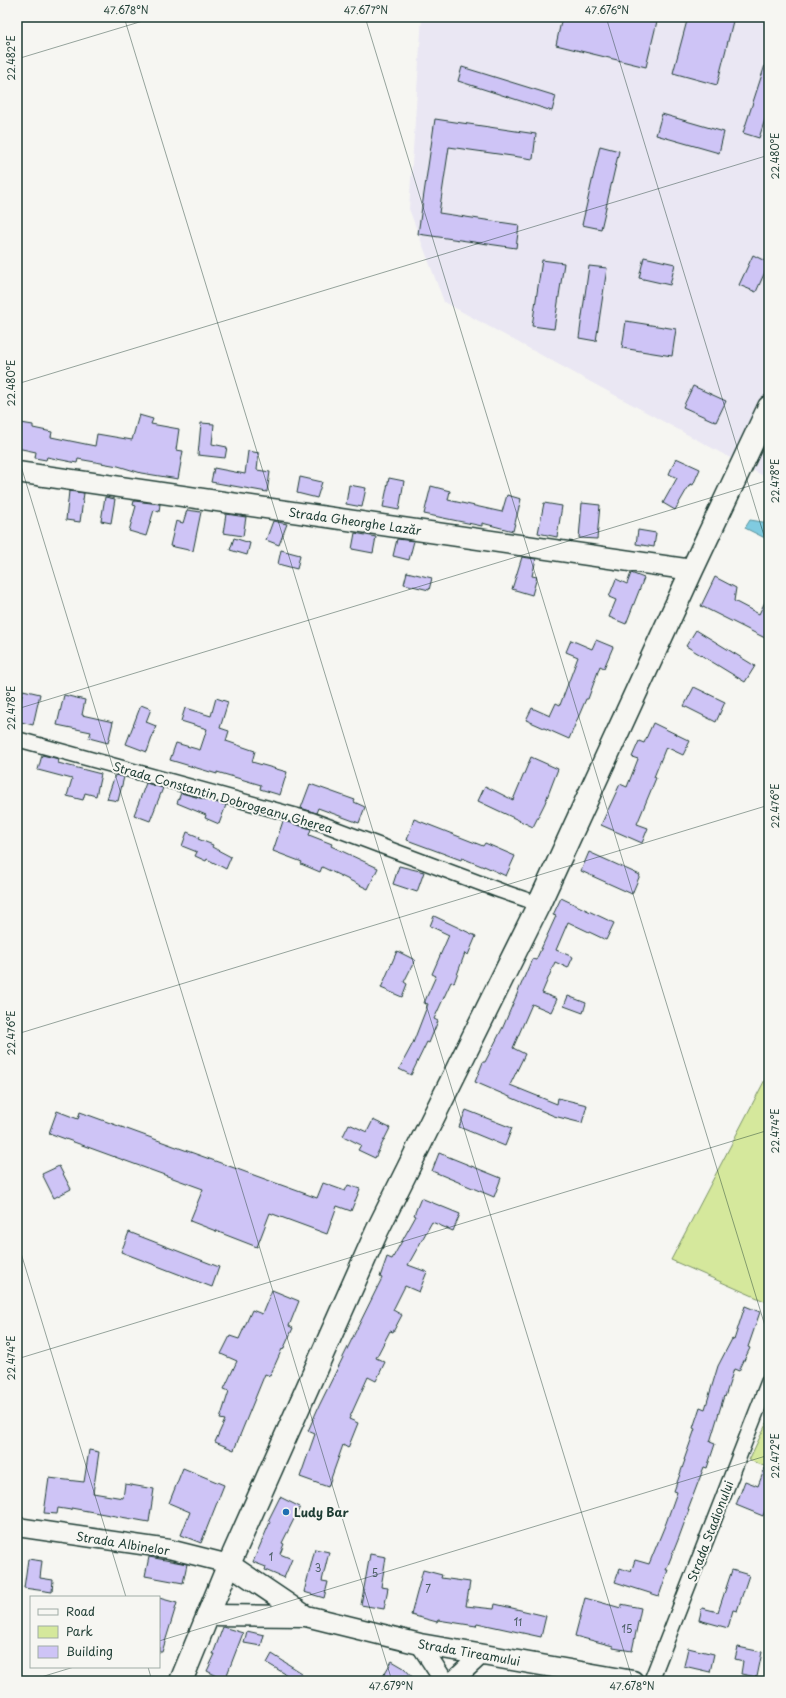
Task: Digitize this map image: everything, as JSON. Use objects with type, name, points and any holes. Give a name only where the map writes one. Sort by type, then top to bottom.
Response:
[{"type":"main road","points":[[181,1681],[229,1564],[377,1231],[539,904],[692,570],[769,407]]},
{"type":"main road","name":"Strada Gheorghe Lazăr","points":[[17,472],[692,570]]},
{"type":"main road","name":"Strada Tireamului","points":[[229,1564],[306,1616]]},
{"type":"main road","name":"Strada Tireamului","points":[[209,1615],[306,1616],[420,1644],[633,1681]]},
{"type":"street","name":"Strada Constantin Dobrogeanu Gherea","points":[[17,738],[312,820],[539,904]]},
{"type":"street","name":"Strada Stadionului","points":[[651,1681],[769,1380]]},
{"type":"street","name":"Strada Albinelor","points":[[17,1527],[169,1549],[229,1564]]},
{"type":"street","points":[[420,1644],[444,1681]]},
{"type":"street","points":[[453,1681],[481,1655]]},
{"type":"shaded area","points":[[422,17],[769,17],[769,479],[444,302],[409,209]]},
{"type":"green space","points":[[769,1072],[769,1303],[671,1260]]},
{"type":"green space","points":[[769,1418],[769,1468],[749,1460]]},
{"type":"water","points":[[750,520],[769,523],[769,540],[745,528]]},
{"type":"building","points":[[562,17],[658,17],[646,67],[556,45]]},
{"type":"building","points":[[688,17],[734,17],[717,85],[673,73]]},
{"type":"building","points":[[767,59],[769,60],[769,107],[759,138],[743,133]]},
{"type":"building","points":[[462,67],[556,96],[552,111],[458,81]]},
{"type":"building","points":[[662,114],[724,132],[719,153],[656,135]]},
{"type":"building","points":[[435,119],[536,134],[533,159],[449,147],[439,213],[519,225],[516,248],[418,234]]},
{"type":"building","points":[[600,146],[619,151],[601,229],[582,225]]},
{"type":"building","points":[[753,255],[769,263],[756,292],[739,285]]},
{"type":"building","points":[[644,257],[675,264],[670,285],[639,278]]},
{"type":"building","points":[[542,260],[564,263],[554,329],[532,326]]},
{"type":"building","points":[[589,266],[607,268],[596,341],[579,338]]},
{"type":"building","points":[[626,321],[676,329],[672,356],[622,348]]},
{"type":"building","points":[[693,386],[726,401],[716,422],[683,407]]},
{"type":"building","points":[[139,415],[153,419],[151,424],[179,429],[176,450],[183,451],[178,479],[141,473],[118,466],[78,459],[77,463],[47,457],[46,460],[35,458],[36,452],[17,448],[21,423],[33,425],[33,428],[52,432],[51,437],[95,446],[97,434],[132,440]]},
{"type":"building","points":[[201,423],[214,424],[212,444],[227,447],[225,458],[198,455]]},
{"type":"building","points":[[248,451],[259,453],[257,470],[270,472],[267,492],[211,482],[214,468],[245,474]]},
{"type":"building","points":[[676,458],[700,469],[693,485],[690,484],[675,510],[663,503],[677,478],[669,474]]},
{"type":"building","points":[[300,477],[322,482],[317,498],[297,493]]},
{"type":"building","points":[[389,478],[404,481],[399,510],[383,507]]},
{"type":"building","points":[[349,485],[366,488],[362,507],[346,504]]},
{"type":"building","points":[[431,486],[450,491],[448,500],[502,512],[507,495],[521,499],[513,531],[482,523],[482,526],[424,514]]},
{"type":"building","points":[[69,491],[84,493],[80,522],[66,520]]},
{"type":"building","points":[[105,497],[115,499],[111,523],[101,521]]},
{"type":"building","points":[[134,501],[160,504],[159,512],[154,510],[146,536],[129,531],[136,506],[133,505]]},
{"type":"building","points":[[544,503],[562,506],[557,537],[538,533]]},
{"type":"building","points":[[582,503],[600,505],[597,539],[579,538]]},
{"type":"building","points":[[187,510],[201,512],[193,551],[170,546],[176,521],[183,523]]},
{"type":"building","points":[[226,514],[246,517],[243,536],[223,533]]},
{"type":"building","points":[[273,521],[287,524],[279,545],[266,540]]},
{"type":"building","points":[[638,530],[656,533],[654,547],[636,544]]},
{"type":"building","points":[[355,533],[376,537],[373,553],[352,549]]},
{"type":"building","points":[[234,538],[250,543],[247,555],[230,550]]},
{"type":"building","points":[[397,539],[414,541],[409,560],[393,556]]},
{"type":"building","points":[[281,550],[300,555],[297,569],[278,564]]},
{"type":"building","points":[[522,557],[536,559],[532,576],[537,577],[532,595],[512,589]]},
{"type":"building","points":[[407,572],[432,578],[429,590],[404,584]]},
{"type":"building","points":[[631,573],[644,578],[626,624],[609,617],[616,600],[609,597],[616,579],[627,584]]},
{"type":"building","points":[[715,577],[736,588],[734,601],[759,614],[769,594],[769,640],[701,606]]},
{"type":"building","points":[[696,630],[755,666],[745,682],[686,646]]},
{"type":"building","points":[[571,640],[592,649],[596,640],[613,647],[604,668],[600,666],[588,699],[586,699],[569,739],[526,720],[532,708],[550,716],[556,703],[560,705],[578,657],[566,652]]},
{"type":"building","points":[[694,687],[725,702],[716,722],[684,706]]},
{"type":"building","points":[[23,690],[40,694],[33,725],[17,721]]},
{"type":"building","points":[[64,695],[85,700],[82,715],[113,722],[108,743],[89,738],[91,732],[57,725]]},
{"type":"building","points":[[216,698],[228,702],[220,728],[229,731],[226,741],[255,751],[252,762],[287,772],[280,795],[260,789],[261,785],[170,760],[176,743],[200,750],[207,729],[181,721],[185,708],[211,716]]},
{"type":"building","points":[[141,705],[151,709],[146,722],[156,726],[147,752],[126,744]]},
{"type":"building","points":[[653,723],[690,741],[683,755],[666,747],[654,777],[656,778],[637,824],[648,828],[642,843],[601,825],[620,784],[627,787],[638,759],[632,757],[639,741],[644,743]]},
{"type":"building","points":[[42,755],[59,759],[58,763],[101,774],[96,796],[85,793],[83,800],[67,796],[72,779],[38,770]]},
{"type":"building","points":[[531,757],[558,769],[545,803],[533,827],[478,801],[485,786],[513,800]]},
{"type":"building","points":[[115,775],[124,777],[118,801],[107,799]]},
{"type":"building","points":[[146,783],[163,788],[150,821],[134,815]]},
{"type":"building","points":[[310,784],[355,800],[354,802],[365,807],[359,823],[318,808],[316,813],[301,808]]},
{"type":"building","points":[[181,793],[226,805],[219,824],[205,818],[206,815],[177,803]]},
{"type":"building","points":[[414,819],[483,846],[485,843],[515,856],[506,876],[462,858],[461,860],[407,840]]},
{"type":"building","points":[[283,821],[311,829],[309,835],[332,844],[331,846],[378,868],[368,889],[322,867],[320,872],[301,864],[302,862],[273,851]]},
{"type":"building","points":[[187,832],[199,837],[198,839],[213,845],[212,847],[231,857],[226,869],[207,859],[206,861],[195,856],[197,852],[182,846]]},
{"type":"building","points":[[589,852],[640,875],[632,894],[581,871]]},
{"type":"building","points":[[399,866],[424,872],[417,892],[393,884]]},
{"type":"building","points":[[561,898],[614,923],[606,940],[568,922],[556,950],[573,957],[568,968],[555,962],[542,993],[557,999],[551,1012],[532,1004],[513,1048],[525,1054],[510,1085],[557,1104],[558,1098],[587,1105],[582,1123],[554,1116],[475,1082],[483,1062],[485,1062],[503,1027],[532,959],[536,960],[556,916],[553,915]]},
{"type":"building","points":[[434,916],[476,936],[468,955],[465,953],[454,983],[451,982],[434,1019],[438,1021],[429,1043],[427,1042],[411,1075],[399,1069],[413,1043],[428,1004],[424,1003],[436,976],[432,974],[449,935],[430,926]]},
{"type":"building","points":[[397,951],[415,960],[404,982],[407,984],[402,997],[381,988]]},
{"type":"building","points":[[568,996],[586,1003],[583,1013],[564,1006]]},
{"type":"building","points":[[466,1110],[512,1128],[505,1146],[459,1127]]},
{"type":"building","points":[[57,1111],[78,1119],[80,1112],[317,1198],[323,1183],[345,1191],[348,1185],[360,1189],[351,1211],[337,1206],[327,1234],[270,1213],[257,1247],[190,1221],[203,1189],[49,1133]]},
{"type":"building","points":[[373,1120],[390,1128],[375,1158],[358,1150],[361,1145],[343,1136],[349,1124],[367,1132]]},
{"type":"building","points":[[439,1153],[501,1178],[494,1197],[432,1171]]},
{"type":"building","points":[[59,1166],[71,1189],[54,1198],[42,1174]]},
{"type":"building","points":[[421,1198],[460,1214],[453,1231],[432,1222],[408,1265],[427,1272],[419,1292],[405,1286],[393,1310],[402,1315],[393,1332],[390,1331],[376,1358],[385,1362],[376,1381],[368,1377],[349,1419],[358,1423],[348,1448],[343,1445],[328,1487],[300,1477],[315,1434],[308,1431],[382,1278],[380,1277],[387,1257],[392,1259],[416,1216],[414,1215]]},
{"type":"building","points":[[129,1232],[219,1267],[212,1287],[121,1252]]},
{"type":"building","points":[[272,1290],[299,1301],[289,1326],[293,1328],[270,1376],[265,1374],[234,1450],[215,1442],[225,1420],[220,1419],[229,1391],[224,1389],[237,1361],[221,1354],[230,1336],[239,1339],[252,1310],[262,1314]]},
{"type":"building","points":[[745,1306],[760,1312],[748,1347],[750,1348],[739,1371],[734,1369],[725,1397],[724,1396],[710,1442],[715,1444],[707,1468],[704,1467],[688,1509],[689,1510],[666,1570],[668,1570],[659,1596],[615,1582],[620,1568],[631,1572],[635,1560],[649,1564],[677,1492],[674,1491],[695,1429],[693,1428],[700,1407],[705,1409],[718,1366],[732,1339],[734,1340]]},
{"type":"building","points":[[89,1450],[99,1452],[93,1493],[123,1498],[125,1484],[154,1489],[149,1522],[71,1508],[71,1510],[58,1508],[57,1514],[44,1513],[49,1478],[84,1482]]},
{"type":"building","points":[[768,1460],[769,1499],[763,1516],[736,1505],[745,1481],[758,1486]]},
{"type":"building","points":[[183,1468],[224,1485],[201,1543],[181,1535],[190,1512],[169,1503]]},
{"type":"building","points":[[280,1497],[300,1507],[282,1543],[284,1544],[280,1554],[292,1559],[284,1578],[265,1570],[266,1567],[253,1562],[270,1522],[268,1521]]},
{"type":"building","points":[[315,1549],[329,1552],[322,1581],[328,1582],[324,1598],[304,1592]]},
{"type":"building","points":[[370,1554],[386,1557],[381,1587],[388,1588],[384,1609],[361,1605]]},
{"type":"building","points":[[149,1557],[187,1564],[183,1583],[145,1576]]},
{"type":"building","points":[[28,1559],[42,1561],[40,1578],[53,1580],[52,1592],[24,1588]]},
{"type":"building","points":[[423,1570],[442,1575],[441,1578],[470,1582],[466,1606],[494,1609],[495,1604],[546,1616],[541,1637],[477,1623],[476,1626],[438,1620],[437,1622],[411,1615]]},
{"type":"building","points":[[732,1570],[749,1575],[737,1611],[733,1610],[728,1628],[699,1620],[702,1608],[718,1612]]},
{"type":"building","points":[[160,1598],[177,1603],[162,1652],[160,1652]]},
{"type":"building","points":[[585,1598],[621,1608],[621,1604],[641,1608],[632,1651],[613,1648],[613,1646],[575,1636]]},
{"type":"building","points":[[223,1627],[243,1633],[225,1680],[207,1671],[215,1654],[213,1654]]},
{"type":"building","points":[[247,1631],[264,1635],[261,1646],[244,1643]]},
{"type":"building","points":[[738,1647],[762,1652],[757,1677],[741,1674],[743,1661],[735,1659]]},
{"type":"building","points":[[688,1648],[714,1654],[710,1672],[684,1666]]},
{"type":"building","points":[[272,1654],[302,1673],[297,1681],[267,1663]]},
{"type":"building","points":[[392,1661],[404,1668],[416,1681],[380,1681]]},
{"type":"place","name":"Ludy Bar","points":[[286,1512]]}]
